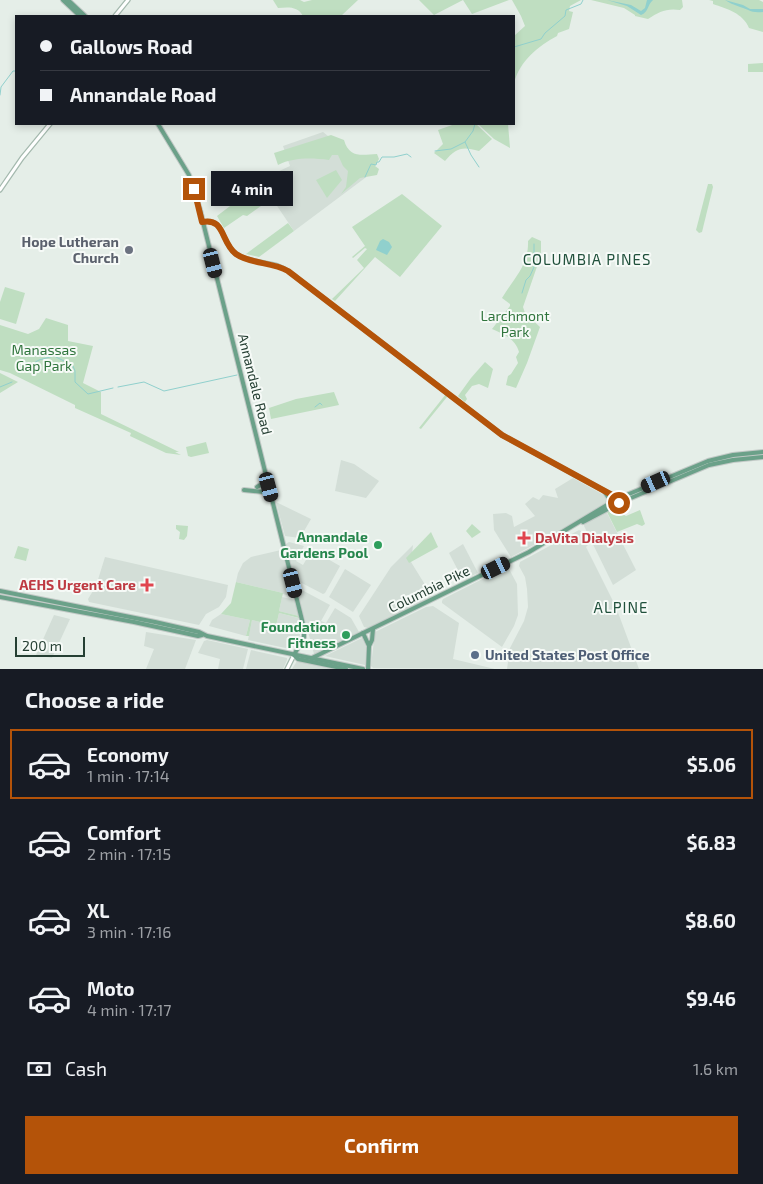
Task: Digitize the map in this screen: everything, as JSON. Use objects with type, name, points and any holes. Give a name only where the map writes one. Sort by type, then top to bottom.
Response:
[{"type":"main road","points":[[63,0],[79,15]]},
{"type":"main road","points":[[68,0],[84,15]]},
{"type":"main road","points":[[116,15],[128,0]]},
{"type":"main road","points":[[0,190],[22,158],[49,125]]},
{"type":"main road","name":"Annandale Road","points":[[159,125],[189,175],[196,195],[305,631],[304,639],[294,655]]},
{"type":"main road","points":[[202,222],[211,220],[215,222],[229,246],[237,254],[278,266],[294,276],[502,435],[604,491],[618,501]]},
{"type":"main road","name":"Columbia Pike","points":[[581,522],[587,521],[618,501],[708,461],[733,455],[763,452]]},
{"type":"main road","name":"Columbia Pike","points":[[312,658],[522,555],[607,505],[709,465],[763,457]]},
{"type":"main road","points":[[257,487],[263,483],[265,474]]},
{"type":"main road","points":[[244,490],[264,492],[268,494],[273,502]]},
{"type":"main road","points":[[604,491],[609,498],[607,505]]},
{"type":"main road","points":[[0,591],[155,622],[199,632],[202,635]]},
{"type":"main road","points":[[0,597],[198,636],[202,635],[363,669]]},
{"type":"main road","points":[[368,669],[369,646],[372,640],[373,629]]},
{"type":"main road","points":[[363,633],[369,646]]},
{"type":"main road","points":[[288,669],[294,655]]},
{"type":"main road","points":[[294,655],[298,659],[346,669]]},
{"type":"shaded area","points":[[323,132],[373,172],[294,231],[271,197],[283,189],[275,173],[290,166],[283,146]]},
{"type":"shaded area","points":[[341,460],[354,464],[379,481],[366,498],[335,491]]},
{"type":"shaded area","points":[[573,478],[602,494],[606,498],[605,504],[564,529],[511,557],[494,530],[493,514],[506,513],[512,516],[514,527],[535,516],[525,504],[533,497],[539,500],[543,495],[558,498],[555,489]]},
{"type":"shaded area","points":[[276,502],[311,519],[300,538],[285,536]]},
{"type":"shaded area","points":[[606,511],[636,570],[613,585],[584,526],[585,523]]},
{"type":"shaded area","points":[[579,530],[588,545],[586,547],[616,607],[639,669],[507,669],[510,648],[524,621],[528,607],[525,577],[519,566],[520,562]]},
{"type":"shaded area","points":[[289,542],[304,546],[296,561],[303,565],[312,550],[340,566],[325,593],[323,594],[294,579],[286,544]]},
{"type":"shaded area","points":[[463,544],[478,573],[463,580],[449,553]]},
{"type":"shaded area","points":[[413,545],[411,562],[432,596],[368,628],[364,627],[359,616],[391,567]]},
{"type":"shaded area","points":[[281,550],[294,597],[236,582],[243,563],[251,557]]},
{"type":"shaded area","points":[[105,557],[228,585],[226,597],[219,607],[206,614],[199,625],[89,602],[88,599],[96,586]]},
{"type":"shaded area","points":[[508,567],[517,584],[518,615],[502,647],[442,603],[442,601]]},
{"type":"shaded area","points":[[345,569],[371,585],[353,612],[329,597]]},
{"type":"shaded area","points":[[300,589],[330,605],[321,621],[326,623],[335,608],[351,618],[359,632],[314,654],[297,590]]},
{"type":"shaded area","points":[[282,597],[295,600],[299,616],[279,611]]},
{"type":"shaded area","points":[[433,606],[459,623],[453,659],[495,669],[373,668],[371,666],[375,632],[426,607]]},
{"type":"shaded area","points":[[279,613],[298,618],[301,630],[299,639],[292,638],[290,649],[248,640],[252,620],[276,626]]},
{"type":"shaded area","points":[[221,614],[250,620],[246,636],[209,626],[212,620]]},
{"type":"shaded area","points":[[54,615],[70,619],[52,658],[36,655]]},
{"type":"shaded area","points":[[146,632],[196,640],[185,669],[146,669],[154,649],[144,646]]},
{"type":"shaded area","points":[[362,638],[366,647],[365,665],[325,656]]},
{"type":"shaded area","points":[[207,640],[248,649],[243,669],[218,669],[220,659],[198,653],[204,641]]},
{"type":"shaded area","points":[[251,650],[287,658],[287,660],[283,669],[246,669]]},
{"type":"shaded area","points":[[297,661],[332,669],[292,669]]},
{"type":"green space","points":[[273,0],[300,0],[304,2],[312,0],[358,0],[342,15],[302,15],[296,9],[289,7],[278,8]]},
{"type":"green space","points":[[419,0],[463,0],[434,15]]},
{"type":"green space","points":[[463,0],[509,0],[472,14]]},
{"type":"green space","points":[[512,0],[581,0],[570,6],[569,11],[573,12],[569,29],[558,33],[557,36],[543,44],[531,55],[525,61],[515,80],[515,35],[525,26]]},
{"type":"green space","points":[[591,0],[682,0],[683,7],[680,10],[663,11],[648,19],[635,16],[624,8]]},
{"type":"green space","points":[[709,0],[759,0],[763,2],[763,32],[749,28],[739,15],[713,4],[713,1]]},
{"type":"green space","points":[[763,63],[763,72],[748,72],[748,64]]},
{"type":"green space","points":[[452,125],[477,125],[492,139],[479,151],[460,149],[445,161],[434,153],[443,144],[438,130]]},
{"type":"green space","points":[[479,125],[508,125],[510,148],[494,139]]},
{"type":"green space","points":[[331,135],[344,140],[352,153],[361,155],[377,154],[379,159],[375,166],[379,169],[377,175],[360,178],[341,194],[346,187],[348,171],[343,166],[338,155],[332,155],[329,160],[297,159],[278,165],[274,153]]},
{"type":"green space","points":[[336,170],[342,180],[327,198],[316,180]]},
{"type":"green space","points":[[268,177],[279,193],[247,216],[243,215],[224,228],[217,216]]},
{"type":"green space","points":[[708,184],[712,184],[713,187],[702,232],[699,233],[696,230]]},
{"type":"green space","points":[[402,194],[442,226],[400,277],[375,257],[335,301],[332,299],[364,268],[357,260],[367,249],[365,248],[352,257],[365,246],[352,227]]},
{"type":"green space","points":[[288,223],[294,231],[259,257],[246,254]]},
{"type":"green space","name":"Larchmont Park","points":[[532,237],[541,241],[541,255],[523,307],[525,313],[540,327],[516,388],[506,385],[508,376],[518,363],[516,357],[519,352],[517,347],[508,337],[492,329],[510,306],[502,298],[523,264],[528,250],[528,241]]},
{"type":"green space","points":[[5,287],[25,293],[16,324],[0,319],[0,302]]},
{"type":"green space","name":"Manassas Gap Park","points":[[46,318],[68,325],[68,341],[93,346],[83,383],[101,392],[101,414],[179,452],[175,452],[181,455],[166,453],[130,436],[131,433],[75,408],[75,405],[10,373],[0,370],[0,325],[28,334],[39,329]]},
{"type":"green space","points":[[485,362],[493,369],[488,388],[479,384],[472,386],[465,395],[467,399],[465,402],[458,396]]},
{"type":"green space","points":[[0,373],[18,382],[0,393]]},
{"type":"green space","points":[[334,392],[339,405],[271,419],[269,408],[296,399]]},
{"type":"green space","points":[[446,394],[447,397],[421,429],[419,428]]},
{"type":"green space","points":[[206,442],[209,453],[188,456],[186,447]]},
{"type":"green space","points":[[617,507],[619,512],[626,516],[640,510],[645,524],[642,526],[637,524],[617,532],[607,512]]},
{"type":"green space","points":[[472,524],[481,532],[472,538],[466,531]]},
{"type":"green space","points":[[176,525],[188,526],[187,536],[184,540],[179,539],[180,532],[176,529]]},
{"type":"green space","points":[[431,532],[438,547],[409,563],[406,558]]},
{"type":"green space","points":[[18,546],[29,549],[26,561],[14,558]]},
{"type":"green space","points":[[236,582],[283,593],[279,611],[299,616],[299,618],[279,613],[276,626],[252,620],[249,636],[246,636],[250,620],[221,614],[231,603]]},
{"type":"water","points":[[607,0],[631,5],[641,11],[645,8],[647,0],[653,0],[641,15],[627,6]]},
{"type":"water","points":[[725,0],[750,9],[763,9],[763,12],[750,11]]},
{"type":"water","points":[[383,239],[389,242],[392,247],[387,255],[376,250]]},
{"type":"waterway","points":[[515,47],[541,39],[545,33],[565,16],[566,10],[581,4],[583,0]]},
{"type":"waterway","points":[[0,95],[1,87],[13,71],[15,71]]},
{"type":"waterway","points":[[475,125],[465,142],[479,167]]},
{"type":"waterway","points":[[435,151],[451,149],[465,142]]},
{"type":"waterway","points":[[365,177],[371,164],[376,165],[382,157],[407,154],[411,157]]},
{"type":"waterway","points":[[522,293],[526,280],[534,267],[534,244]]},
{"type":"waterway","points":[[19,373],[22,371],[24,362],[32,364],[54,356]]},
{"type":"waterway","points":[[56,357],[66,362],[68,368],[73,366],[75,382],[88,394],[113,388]]},
{"type":"waterway","points":[[118,387],[144,382],[164,391],[237,375]]},
{"type":"waterway","points":[[0,387],[12,382]]},
{"type":"waterway","points":[[315,407],[320,403],[322,405]]},
{"type":"place","name":"Hope Lutheran Church","points":[[129,250]]},
{"type":"place","name":"DaVita Dialysis","points":[[524,538]]},
{"type":"place","name":"Annandale Gardens Pool","points":[[378,545]]},
{"type":"place","name":"AEHS Urgent Care","points":[[147,585]]},
{"type":"place","name":"Foundation Fitness","points":[[346,635]]},
{"type":"place","name":"United States Post Office","points":[[475,655]]},
{"type":"district","name":"COLUMBIA PINES","points":[[587,260]]},
{"type":"district","name":"ALPINE","points":[[621,608]]},
{"type":"route","points":[[194,189],[202,222],[211,220],[215,222],[234,252],[242,257],[278,266],[288,271],[502,435],[612,495],[619,503]]}]
